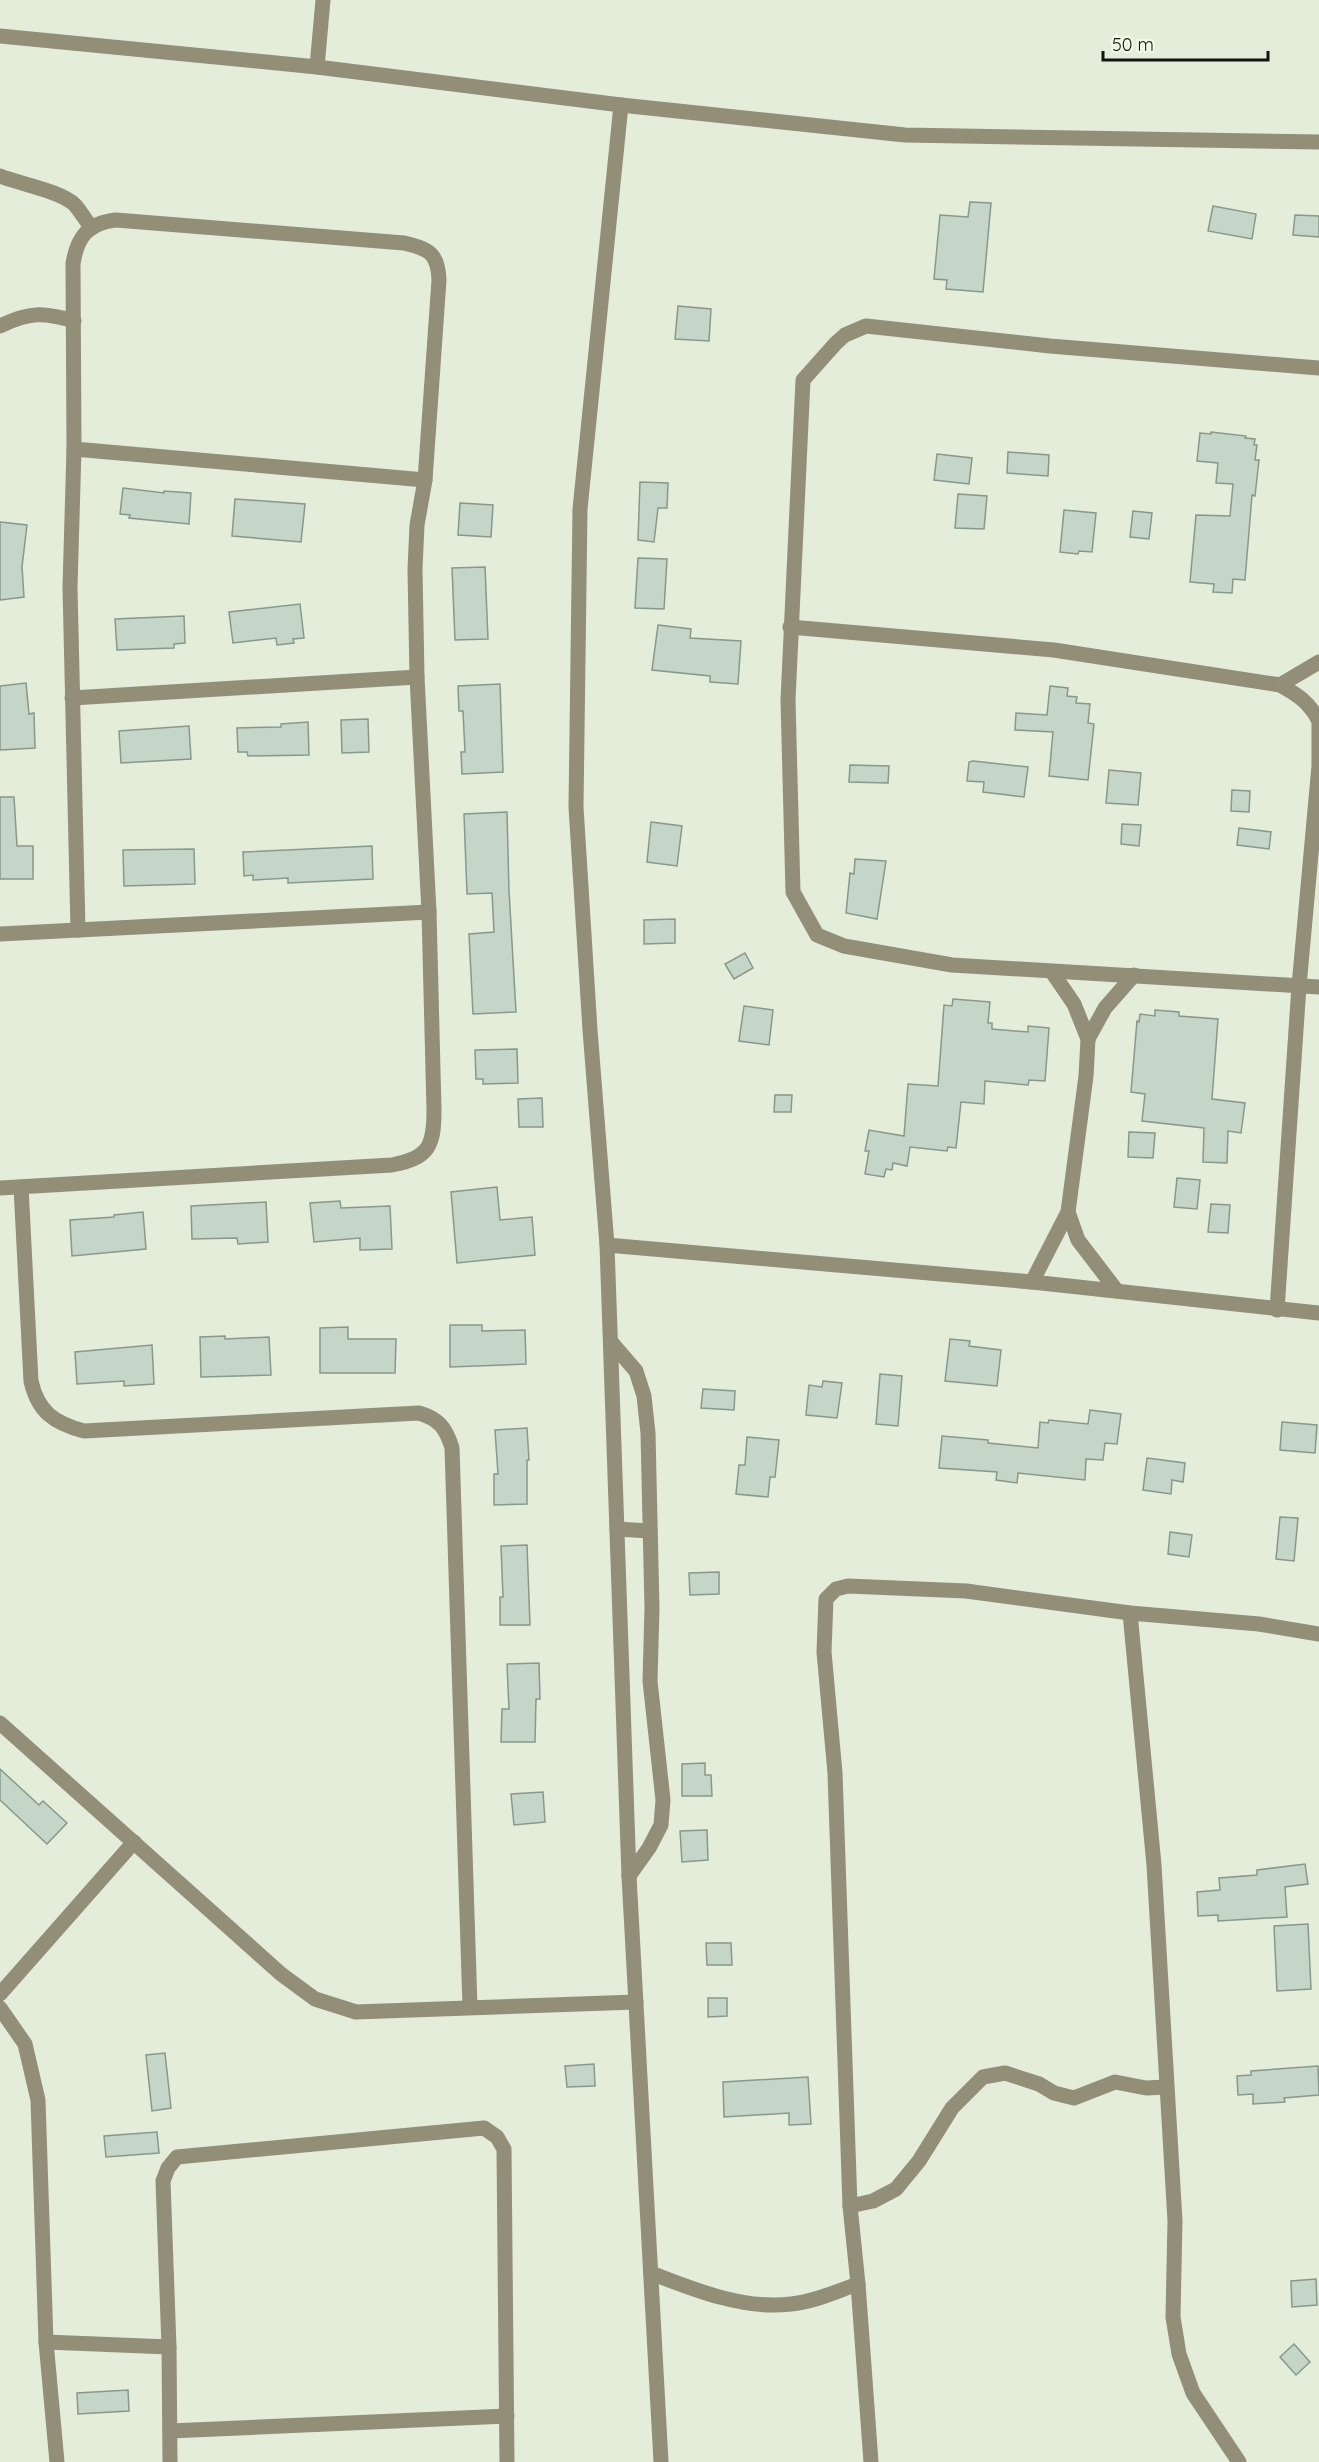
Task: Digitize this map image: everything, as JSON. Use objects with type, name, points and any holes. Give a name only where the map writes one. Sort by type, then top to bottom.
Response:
[{"type":"street","points":[[317,68],[323,0]]},
{"type":"street","points":[[0,36],[317,68],[621,105],[905,135],[1319,142]]},
{"type":"street","points":[[621,105],[580,509],[576,807],[607,1245],[629,1876],[661,2462]]},
{"type":"street","points":[[0,176],[19,184],[40,188],[74,204],[92,228]]},
{"type":"street","points":[[0,1188],[392,1165],[410,1161],[424,1153],[432,1143],[434,1119],[429,912],[417,677],[415,569],[417,525],[425,480],[440,280],[433,254],[420,247],[404,243],[116,220],[102,222],[92,228],[81,238],[76,247],[73,264],[74,449],[70,587],[78,930]]},
{"type":"street","points":[[0,326],[23,315],[49,314],[74,321]]},
{"type":"street","points":[[1319,368],[1050,346],[867,326],[855,330],[836,343],[802,380],[788,700],[794,892],[817,935],[844,946],[952,965],[1319,987]]},
{"type":"street","points":[[74,449],[425,480]]},
{"type":"street","points":[[790,627],[1054,650],[1280,685],[1301,696],[1312,708],[1319,720],[1319,766],[1299,986],[1277,1310]]},
{"type":"street","points":[[1280,685],[1319,662]]},
{"type":"street","points":[[72,698],[417,677]]},
{"type":"street","points":[[0,934],[429,912]]},
{"type":"street","points":[[1052,972],[1074,1004],[1088,1039]]},
{"type":"street","points":[[1032,1282],[1068,1212],[1082,1122],[1088,1039],[1105,1008],[1134,975]]},
{"type":"street","points":[[21,1187],[31,1381],[35,1398],[43,1410],[65,1426],[84,1431],[419,1413],[432,1417],[441,1424],[448,1436],[452,1448],[470,2007]]},
{"type":"street","points":[[1068,1212],[1078,1240],[1117,1291]]},
{"type":"street","points":[[607,1245],[1032,1282],[1319,1313]]},
{"type":"street","points":[[611,1342],[636,1371],[644,1396],[648,1433],[652,1608],[650,1681],[663,1800],[661,1825],[649,1848],[629,1876]]},
{"type":"street","points":[[617,1529],[650,1531]]},
{"type":"street","points":[[871,2462],[850,2206],[835,1773],[824,1652],[826,1599],[836,1589],[848,1586],[966,1591],[1130,1613],[1259,1624],[1319,1634]]},
{"type":"street","points":[[1130,1613],[1154,1865],[1174,2221],[1173,2317],[1179,2354],[1193,2393],[1239,2462]]},
{"type":"street","points":[[0,1723],[281,1974],[315,1999],[356,2012],[636,2002]]},
{"type":"street","points":[[0,1994],[135,1842]]},
{"type":"street","points":[[0,2008],[25,2044],[38,2100],[46,2342],[57,2462]]},
{"type":"street","points":[[850,2206],[873,2201],[896,2189],[919,2161],[952,2108],[984,2077],[1005,2073],[1039,2084],[1054,2093],[1074,2098],[1115,2082],[1146,2088],[1166,2087]]},
{"type":"street","points":[[170,2462],[170,2347],[163,2181],[168,2168],[177,2157],[484,2128],[497,2137],[504,2149],[507,2462]]},
{"type":"street","points":[[651,2273],[708,2295],[762,2305],[792,2304],[858,2284]]},
{"type":"street","points":[[46,2342],[170,2347]]},
{"type":"street","points":[[170,2431],[507,2416]]},
{"type":"building","points":[[970,202],[991,203],[983,292],[946,289],[947,280],[934,279],[940,215],[968,217]]},
{"type":"building","points":[[1213,206],[1256,214],[1252,239],[1208,231]]},
{"type":"building","points":[[1295,215],[1319,216],[1319,237],[1293,235]]},
{"type":"building","points":[[678,306],[711,309],[709,341],[675,339]]},
{"type":"building","points":[[1211,432],[1255,439],[1254,445],[1257,445],[1255,460],[1259,460],[1255,496],[1252,495],[1245,580],[1233,579],[1232,593],[1213,592],[1214,584],[1190,582],[1196,515],[1230,516],[1233,484],[1216,483],[1218,463],[1197,461],[1200,433],[1211,434]]},
{"type":"building","points":[[1008,452],[1049,455],[1048,476],[1007,473]]},
{"type":"building","points":[[937,454],[972,458],[969,484],[934,480]]},
{"type":"building","points":[[640,482],[668,483],[667,508],[658,508],[654,542],[638,540]]},
{"type":"building","points":[[123,488],[164,493],[164,491],[191,493],[189,524],[129,518],[130,515],[120,514]]},
{"type":"building","points":[[958,494],[987,496],[984,529],[955,528]]},
{"type":"building","points":[[235,499],[305,504],[301,542],[232,536]]},
{"type":"building","points":[[460,503],[493,505],[491,537],[458,535]]},
{"type":"building","points":[[1064,510],[1096,513],[1092,552],[1079,551],[1078,554],[1060,552]]},
{"type":"building","points":[[1133,511],[1152,513],[1149,539],[1130,537]]},
{"type":"building","points":[[0,522],[27,525],[22,567],[24,597],[0,600]]},
{"type":"building","points":[[638,558],[667,559],[664,609],[635,608]]},
{"type":"building","points":[[485,567],[488,639],[455,640],[452,568]]},
{"type":"building","points":[[300,604],[304,638],[293,639],[294,643],[277,645],[276,638],[233,643],[229,612]]},
{"type":"building","points":[[184,616],[185,643],[174,644],[174,648],[117,650],[115,619]]},
{"type":"building","points":[[658,625],[691,629],[690,638],[741,641],[738,684],[710,682],[710,676],[652,670]]},
{"type":"building","points":[[26,683],[29,714],[34,713],[35,748],[0,750],[0,686]]},
{"type":"building","points":[[500,684],[503,772],[462,774],[461,752],[465,752],[463,711],[459,711],[458,686]]},
{"type":"building","points":[[1050,686],[1068,688],[1067,696],[1077,697],[1076,703],[1090,704],[1088,723],[1094,724],[1088,780],[1049,776],[1053,732],[1015,730],[1016,713],[1047,715]]},
{"type":"building","points":[[368,719],[369,752],[342,753],[341,720]]},
{"type":"building","points":[[308,722],[309,755],[248,756],[247,752],[238,752],[237,728],[281,727],[281,724]]},
{"type":"building","points":[[189,726],[191,759],[121,763],[119,731]]},
{"type":"building","points":[[969,762],[1028,767],[1024,797],[983,792],[984,782],[967,781]]},
{"type":"building","points":[[850,765],[889,766],[888,783],[849,782]]},
{"type":"building","points":[[1109,770],[1141,773],[1138,805],[1106,803]]},
{"type":"building","points":[[1232,790],[1250,791],[1249,812],[1231,811]]},
{"type":"building","points":[[0,797],[14,797],[17,846],[33,846],[33,879],[0,879]]},
{"type":"building","points":[[507,812],[516,1012],[473,1014],[469,934],[494,932],[492,893],[467,894],[464,814]]},
{"type":"building","points":[[651,822],[682,826],[677,866],[647,862]]},
{"type":"building","points":[[1122,824],[1141,825],[1139,846],[1121,844]]},
{"type":"building","points":[[1239,828],[1271,832],[1269,849],[1237,845]]},
{"type":"building","points":[[372,846],[373,879],[288,883],[288,878],[253,880],[253,875],[244,876],[243,852]]},
{"type":"building","points":[[194,849],[195,884],[124,886],[123,850]]},
{"type":"building","points":[[855,859],[886,861],[877,919],[846,913],[850,873],[854,874]]},
{"type":"building","points":[[675,919],[675,943],[644,944],[644,920]]},
{"type":"building","points":[[745,953],[753,968],[734,979],[725,964]]},
{"type":"building","points":[[953,999],[990,1002],[988,1023],[992,1023],[992,1029],[1028,1032],[1028,1026],[1049,1028],[1045,1081],[1029,1080],[1028,1085],[985,1081],[984,1104],[961,1102],[956,1148],[948,1147],[947,1151],[910,1147],[907,1166],[893,1163],[892,1170],[886,1169],[884,1177],[865,1174],[869,1151],[865,1151],[869,1130],[904,1136],[908,1084],[938,1086],[944,1005],[952,1006]]},
{"type":"building","points":[[744,1006],[773,1010],[769,1045],[739,1041]]},
{"type":"building","points":[[1155,1010],[1179,1012],[1179,1016],[1218,1019],[1212,1099],[1245,1103],[1241,1133],[1228,1131],[1227,1163],[1203,1162],[1204,1128],[1142,1121],[1145,1094],[1131,1092],[1137,1021],[1139,1022],[1140,1014],[1155,1016]]},
{"type":"building","points":[[517,1049],[518,1083],[483,1084],[483,1079],[476,1079],[475,1050]]},
{"type":"building","points":[[775,1095],[792,1095],[791,1112],[774,1112]]},
{"type":"building","points":[[542,1098],[543,1127],[519,1127],[518,1099]]},
{"type":"building","points":[[1129,1132],[1155,1133],[1153,1158],[1128,1157]]},
{"type":"building","points":[[1177,1178],[1200,1180],[1197,1209],[1174,1207]]},
{"type":"building","points":[[497,1187],[500,1220],[532,1217],[535,1255],[457,1263],[451,1192]]},
{"type":"building","points":[[340,1201],[341,1208],[390,1206],[392,1249],[360,1250],[360,1238],[314,1242],[310,1203]]},
{"type":"building","points":[[266,1202],[268,1242],[238,1244],[237,1238],[192,1239],[191,1206]]},
{"type":"building","points":[[1211,1204],[1230,1205],[1228,1233],[1208,1232]]},
{"type":"building","points":[[143,1212],[146,1249],[72,1256],[70,1220],[114,1217],[114,1215]]},
{"type":"building","points":[[450,1325],[482,1325],[482,1331],[525,1330],[526,1364],[450,1367]]},
{"type":"building","points":[[348,1327],[348,1339],[396,1339],[395,1373],[320,1373],[320,1328]]},
{"type":"building","points":[[225,1336],[225,1339],[269,1337],[271,1375],[201,1377],[200,1337]]},
{"type":"building","points":[[950,1339],[970,1341],[969,1346],[1001,1350],[997,1386],[945,1381]]},
{"type":"building","points":[[152,1345],[154,1384],[124,1386],[124,1381],[77,1384],[75,1352]]},
{"type":"building","points":[[880,1374],[902,1376],[898,1426],[876,1424]]},
{"type":"building","points":[[823,1381],[842,1383],[837,1418],[806,1415],[809,1385],[822,1387]]},
{"type":"building","points":[[703,1389],[735,1391],[734,1410],[701,1408]]},
{"type":"building","points":[[1090,1410],[1121,1414],[1117,1444],[1105,1443],[1103,1460],[1086,1459],[1085,1480],[1018,1473],[1017,1483],[996,1480],[997,1472],[939,1468],[942,1436],[1038,1448],[1040,1422],[1048,1423],[1049,1420],[1088,1424]]},
{"type":"building","points":[[1282,1422],[1317,1425],[1315,1453],[1280,1450]]},
{"type":"building","points":[[527,1428],[529,1460],[527,1460],[527,1504],[494,1505],[494,1474],[498,1474],[495,1430]]},
{"type":"building","points":[[747,1437],[779,1440],[775,1477],[770,1477],[768,1497],[736,1494],[739,1465],[745,1465]]},
{"type":"building","points":[[1147,1458],[1185,1463],[1183,1482],[1172,1480],[1171,1494],[1143,1490]]},
{"type":"building","points":[[1280,1517],[1298,1518],[1294,1561],[1276,1559]]},
{"type":"building","points":[[1170,1532],[1192,1535],[1189,1557],[1168,1554]]},
{"type":"building","points":[[527,1545],[530,1625],[500,1625],[500,1597],[503,1597],[501,1546]]},
{"type":"building","points":[[719,1572],[719,1594],[690,1595],[689,1573]]},
{"type":"building","points":[[539,1663],[540,1699],[536,1699],[535,1742],[501,1742],[502,1709],[509,1709],[507,1664]]},
{"type":"building","points":[[705,1763],[705,1775],[711,1775],[712,1796],[682,1796],[682,1764]]},
{"type":"building","points":[[0,1769],[39,1805],[43,1801],[67,1823],[47,1844],[0,1800]]},
{"type":"building","points":[[543,1792],[545,1822],[514,1825],[511,1794]]},
{"type":"building","points":[[707,1830],[708,1860],[682,1862],[680,1831]]},
{"type":"building","points":[[1305,1864],[1308,1884],[1285,1887],[1287,1917],[1218,1921],[1218,1915],[1198,1916],[1197,1892],[1220,1890],[1219,1878],[1257,1875],[1257,1870]]},
{"type":"building","points":[[1308,1924],[1311,1989],[1277,1991],[1274,1926]]},
{"type":"building","points":[[706,1943],[731,1943],[732,1965],[707,1965]]},
{"type":"building","points":[[708,1998],[727,1998],[727,2016],[708,2017]]},
{"type":"building","points":[[165,2053],[171,2108],[152,2111],[146,2055]]},
{"type":"building","points":[[594,2064],[595,2086],[567,2087],[565,2066]]},
{"type":"building","points":[[1318,2066],[1319,2095],[1284,2098],[1285,2102],[1253,2104],[1253,2094],[1238,2095],[1237,2076],[1251,2075],[1251,2071]]},
{"type":"building","points":[[808,2077],[811,2124],[789,2125],[789,2113],[724,2117],[723,2082]]},
{"type":"building","points":[[157,2132],[159,2153],[106,2157],[104,2136]]},
{"type":"building","points":[[1316,2279],[1317,2305],[1292,2307],[1291,2281]]},
{"type":"building","points":[[1294,2344],[1310,2362],[1296,2375],[1280,2357]]},
{"type":"building","points":[[128,2390],[129,2411],[78,2414],[77,2393]]}]
